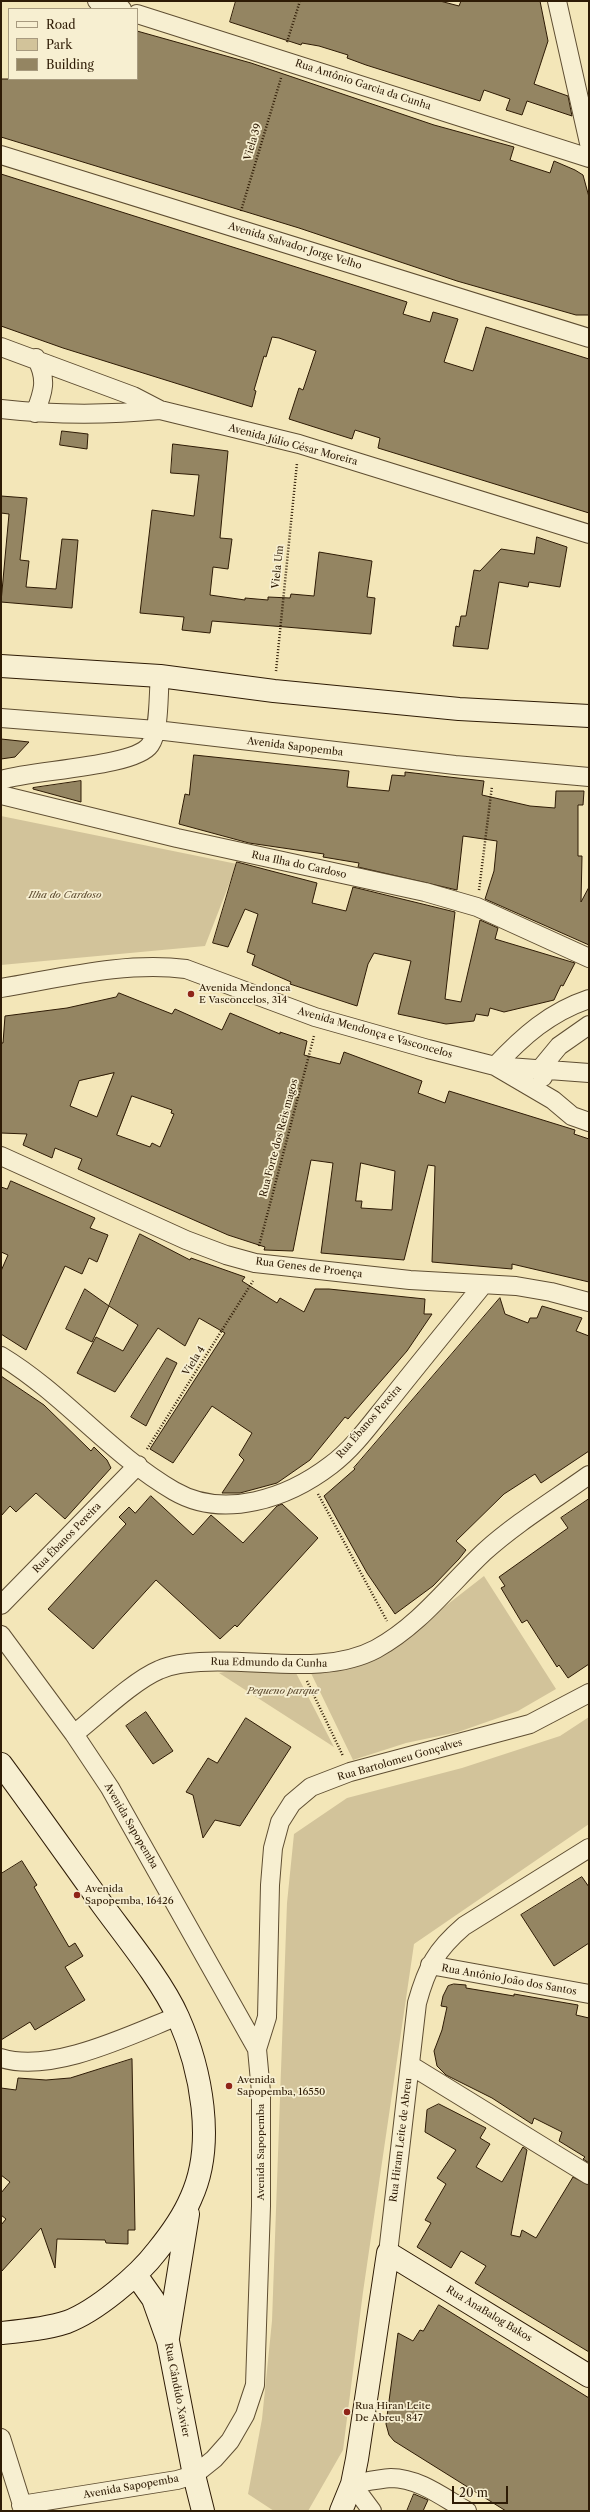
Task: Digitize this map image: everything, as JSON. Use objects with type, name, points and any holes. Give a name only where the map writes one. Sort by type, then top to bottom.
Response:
[{"type":"main road","points":[[1,666],[160,676],[274,691],[459,709],[589,716]]},
{"type":"main road","points":[[1,1764],[151,1973],[178,2016],[194,2060],[201,2097],[204,2136],[201,2161],[192,2197],[175,2284],[168,2341]]},
{"type":"main road","points":[[1,2333],[24,2331],[68,2322],[110,2296],[136,2276],[168,2237],[192,2197]]},
{"type":"main road","name":"Rua AnaBalog Bakos","points":[[388,2253],[589,2376]]},
{"type":"main road","name":"Rua Hiram Leite de Abreu","points":[[340,2511],[352,2484],[362,2435],[388,2253]]},
{"type":"main road","name":"Rua Cândido Xavier","points":[[136,2276],[153,2299],[168,2341],[194,2475],[203,2511]]},
{"type":"street","points":[[97,1],[119,8]]},
{"type":"street","points":[[557,1],[589,143]]},
{"type":"street","name":"Rua Antônio Garcia da Cunha","points":[[138,14],[284,59],[589,158]]},
{"type":"street","name":"Avenida Salvador Jorge Velho","points":[[1,155],[589,338]]},
{"type":"street","name":"Avenida Júlio César Moreira","points":[[1,347],[36,358],[133,396],[160,410],[299,444],[589,534]]},
{"type":"street","points":[[35,413],[44,392],[44,380],[36,358]]},
{"type":"street","points":[[1,409],[35,413],[123,414],[160,410]]},
{"type":"street","points":[[1,780],[30,773],[117,761],[142,754],[151,744],[156,730],[160,676]]},
{"type":"street","name":"Avenida Sapopemba","points":[[1,718],[156,730],[589,777]]},
{"type":"street","name":"Rua Ilha do Cardoso","points":[[1,795],[177,838],[425,892],[477,907],[589,958]]},
{"type":"street","name":"Avenida Mendonça e Vasconcelos","points":[[1,988],[89,973],[164,966],[186,969],[319,1018],[495,1066],[589,1073]]},
{"type":"street","points":[[589,999],[568,1006],[522,1037],[495,1066],[553,1100],[572,1116],[589,1122]]},
{"type":"street","points":[[553,1100],[540,1069],[559,1046],[589,1025]]},
{"type":"street","name":"Rua Genes de Proença","points":[[1,1156],[186,1240],[226,1255],[255,1263],[410,1280],[516,1286],[551,1292],[589,1302]]},
{"type":"street","name":"Rua Ébanos Pereira","points":[[1,1605],[138,1465],[174,1491],[199,1502],[225,1505],[271,1497],[311,1479],[332,1464],[364,1431],[483,1285]]},
{"type":"street","points":[[1,1356],[39,1380],[138,1465]]},
{"type":"street","name":"Rua Edmundo da Cunha","points":[[74,1734],[142,1679],[177,1664],[227,1660],[329,1664],[346,1660],[376,1649],[427,1611],[484,1552],[514,1528],[589,1475]]},
{"type":"street","name":"Avenida Sapopemba","points":[[1,1635],[74,1734],[128,1820],[257,2049],[261,2092],[262,2206],[255,2385],[244,2415],[230,2441],[214,2459],[194,2475],[177,2480],[22,2508]]},
{"type":"street","name":"Rua Bartolomeu Gonçalves","points":[[257,2049],[267,2017],[270,1885],[273,1848],[280,1822],[292,1803],[311,1787],[350,1772],[530,1724],[589,1693]]},
{"type":"street","name":"Rua Hiram Leite de Abreu","points":[[388,2253],[417,2003],[430,1965],[446,1941],[464,1926],[589,1848]]},
{"type":"street","name":"Rua Antônio João dos Santos","points":[[430,1965],[589,1994]]},
{"type":"street","points":[[1,2058],[11,2061],[61,2059],[105,2045],[178,2016]]},
{"type":"street","points":[[410,2065],[589,2176]]},
{"type":"street","points":[[1,2438],[22,2508]]},
{"type":"street","points":[[372,2511],[352,2484],[392,2478],[412,2482],[429,2489],[467,2511]]},
{"type":"path","name":"Viela 39","points":[[235,228],[300,1]]},
{"type":"path","name":"Viela Um","points":[[274,691],[299,444]]},
{"type":"path","points":[[477,907],[494,767]]},
{"type":"path","name":"Rua Forte dos Reis magos","points":[[255,1263],[319,1018]]},
{"type":"path","name":"Viela 4","points":[[138,1465],[257,1275],[255,1263]]},
{"type":"path","points":[[311,1479],[395,1636]]},
{"type":"path","points":[[298,1663],[350,1772]]},
{"type":"green space","name":"Ilha do Cardoso","points":[[1,816],[237,864],[205,946],[1,965]]},
{"type":"green space","points":[[484,1576],[556,1689],[518,1711],[458,1732],[406,1743],[353,1760],[309,1669],[412,1632]]},
{"type":"green space","name":"Pequeno parque","points":[[235,1670],[295,1671],[334,1747],[219,1673]]},
{"type":"green space","points":[[589,1717],[589,1824],[414,1944],[363,2292],[343,2450],[308,2511],[274,2511],[248,2494],[262,2419],[272,2321],[287,1903],[294,1834],[347,1798],[462,1768],[560,1736]]},
{"type":"building","points":[[236,1],[440,1],[459,6],[461,1],[540,1],[548,41],[534,84],[568,96],[572,116],[527,101],[522,115],[506,110],[510,99],[484,90],[480,101],[366,65],[347,58],[348,55],[319,46],[302,43],[301,45],[230,22]]},
{"type":"building","points":[[138,31],[251,63],[434,125],[514,147],[510,160],[550,173],[554,161],[583,175],[589,197],[589,315],[576,315],[457,281],[299,228],[1,137],[1,79],[138,80]]},
{"type":"building","points":[[1,174],[407,302],[403,314],[430,322],[433,312],[458,319],[444,362],[473,371],[486,327],[589,359],[589,513],[378,448],[380,438],[355,430],[352,439],[289,419],[299,388],[303,390],[316,351],[279,338],[272,337],[266,357],[264,356],[254,390],[256,391],[252,407],[63,348],[1,326]]},
{"type":"building","points":[[62,431],[88,434],[87,449],[60,445]]},
{"type":"building","points":[[173,444],[228,451],[220,538],[232,539],[228,569],[213,567],[210,595],[245,600],[245,598],[268,600],[268,597],[290,598],[291,594],[314,596],[319,552],[372,561],[367,597],[375,598],[371,634],[212,621],[210,633],[182,630],[184,617],[140,613],[152,510],[194,516],[199,475],[171,473]]},
{"type":"building","points":[[1,496],[27,498],[20,560],[29,561],[26,587],[56,589],[62,539],[78,540],[72,608],[1,602],[9,514],[1,513]]},
{"type":"building","points":[[537,537],[567,547],[560,587],[529,582],[528,587],[499,582],[488,649],[453,646],[456,626],[459,627],[461,616],[466,616],[474,570],[480,571],[501,549],[534,554]]},
{"type":"building","points":[[1,739],[29,742],[15,757],[1,759]]},
{"type":"building","points":[[194,755],[349,771],[347,787],[389,791],[392,775],[405,776],[405,772],[484,781],[482,795],[530,806],[555,808],[556,791],[584,791],[583,805],[578,805],[578,856],[582,856],[581,902],[589,887],[589,945],[485,899],[494,871],[497,841],[463,836],[457,890],[358,867],[359,863],[323,857],[324,854],[249,843],[179,824],[185,794],[189,795]]},
{"type":"building","points":[[81,781],[81,802],[33,789],[33,788]]},
{"type":"building","points":[[237,862],[317,883],[312,903],[346,911],[353,887],[455,912],[445,999],[461,1002],[480,920],[498,928],[495,939],[575,963],[563,986],[561,985],[554,1000],[504,1012],[490,1008],[488,1016],[476,1014],[474,1021],[446,1024],[398,1014],[411,961],[374,953],[368,964],[357,1006],[290,984],[291,982],[252,965],[255,955],[247,952],[258,914],[245,909],[228,947],[213,943]]},
{"type":"building","points":[[119,993],[172,1014],[175,1009],[222,1030],[230,1013],[280,1034],[280,1032],[307,1041],[304,1055],[340,1064],[344,1052],[422,1081],[418,1093],[445,1103],[449,1091],[575,1130],[574,1134],[589,1139],[589,1282],[512,1264],[512,1269],[432,1262],[435,1166],[428,1165],[404,1260],[321,1253],[333,1163],[311,1160],[293,1251],[264,1250],[265,1247],[228,1235],[78,1169],[82,1159],[55,1148],[52,1158],[23,1145],[27,1134],[1,1133],[1,1043],[3,1043],[5,1016],[67,1008],[116,997]],"holes":[[[114,1073],[97,1117],[70,1106],[79,1081]],[[132,1096],[172,1110],[171,1113],[174,1114],[160,1147],[152,1143],[150,1147],[117,1135]],[[361,1163],[395,1171],[392,1210],[361,1208],[362,1201],[356,1201]]]},
{"type":"building","points":[[11,1181],[95,1218],[90,1228],[108,1235],[97,1262],[89,1258],[82,1274],[65,1266],[26,1350],[1,1334],[1,1271],[8,1255],[1,1252],[1,1187],[7,1189]]},
{"type":"building","points":[[140,1234],[190,1260],[191,1258],[245,1277],[242,1281],[277,1303],[280,1298],[304,1312],[315,1289],[329,1289],[425,1299],[424,1314],[432,1314],[407,1351],[348,1419],[345,1417],[310,1460],[277,1483],[240,1493],[222,1493],[244,1460],[239,1455],[252,1433],[212,1406],[173,1463],[150,1449],[225,1333],[199,1318],[185,1346],[158,1328],[115,1392],[77,1373],[96,1337],[123,1351],[138,1325],[109,1306]]},
{"type":"building","points":[[85,1289],[109,1306],[92,1342],[66,1329]]},
{"type":"building","points":[[500,1298],[505,1314],[528,1323],[530,1318],[537,1318],[542,1306],[582,1318],[576,1331],[589,1336],[589,1451],[541,1483],[535,1474],[504,1494],[456,1541],[466,1550],[459,1559],[433,1586],[395,1614],[367,1573],[324,1496],[355,1469],[354,1468]]},
{"type":"building","points":[[167,1358],[177,1363],[146,1426],[131,1417]]},
{"type":"building","points":[[1,1376],[44,1405],[91,1451],[94,1447],[107,1460],[111,1468],[65,1519],[36,1493],[16,1512],[10,1506],[1,1516]]},
{"type":"building","points":[[151,1496],[193,1535],[211,1515],[243,1543],[277,1506],[282,1504],[318,1538],[237,1627],[235,1625],[220,1639],[156,1580],[93,1649],[48,1609],[126,1524],[119,1517],[129,1507],[135,1513]]},
{"type":"building","points":[[589,1499],[589,1664],[568,1678],[559,1665],[557,1667],[527,1620],[522,1623],[501,1588],[505,1586],[499,1577],[568,1528],[561,1518]]},
{"type":"building","points":[[146,1712],[173,1751],[153,1764],[126,1726]]},
{"type":"building","points":[[246,1718],[291,1747],[240,1826],[215,1820],[203,1838],[193,1795],[186,1792],[208,1758],[217,1763]]},
{"type":"building","points":[[22,1861],[37,1885],[34,1887],[69,1947],[75,1943],[83,1956],[65,1967],[85,2000],[35,2030],[30,2022],[1,2040],[1,1874]]},
{"type":"building","points":[[582,1877],[589,1887],[589,1943],[554,1966],[521,1915]]},
{"type":"building","points":[[454,1984],[466,1985],[466,1988],[514,1996],[514,1994],[578,2005],[576,2015],[589,2018],[589,2163],[583,2159],[585,2157],[559,2141],[562,2132],[534,2118],[532,2124],[492,2098],[446,2075],[437,2066],[434,2051],[442,2030],[447,2007],[441,2006],[443,1996],[448,1986]]},
{"type":"building","points":[[132,2059],[135,2230],[128,2230],[128,2244],[106,2243],[105,2240],[57,2239],[55,2268],[41,2228],[1,2272],[1,2225],[6,2219],[1,2215],[1,2193],[10,2182],[1,2175],[1,2088],[16,2090],[18,2078],[46,2080],[70,2078]]},
{"type":"building","points":[[439,2104],[486,2128],[480,2138],[490,2144],[476,2167],[502,2182],[523,2147],[527,2150],[511,2235],[520,2237],[522,2230],[536,2238],[573,2177],[589,2185],[589,2352],[475,2283],[486,2266],[461,2251],[451,2268],[417,2247],[431,2223],[425,2220],[446,2184],[437,2178],[456,2150],[425,2132],[427,2110]]},
{"type":"building","points":[[439,2305],[589,2398],[589,2511],[506,2511],[394,2441],[389,2435],[386,2424],[398,2333],[413,2341],[420,2330],[423,2331]]},
{"type":"building","points":[[414,2494],[428,2500],[423,2511],[407,2511]]},
{"type":"place","name":"Avenida Mendonca E Vasconcelos, 314","points":[[191,994]]},
{"type":"place","name":"Avenida Sapopemba, 16426","points":[[77,1895]]},
{"type":"place","name":"Avenida Sapopemba, 16550","points":[[229,2086]]},
{"type":"place","name":"Rua Hiran Leite De Abreu, 847","points":[[347,2412]]}]
